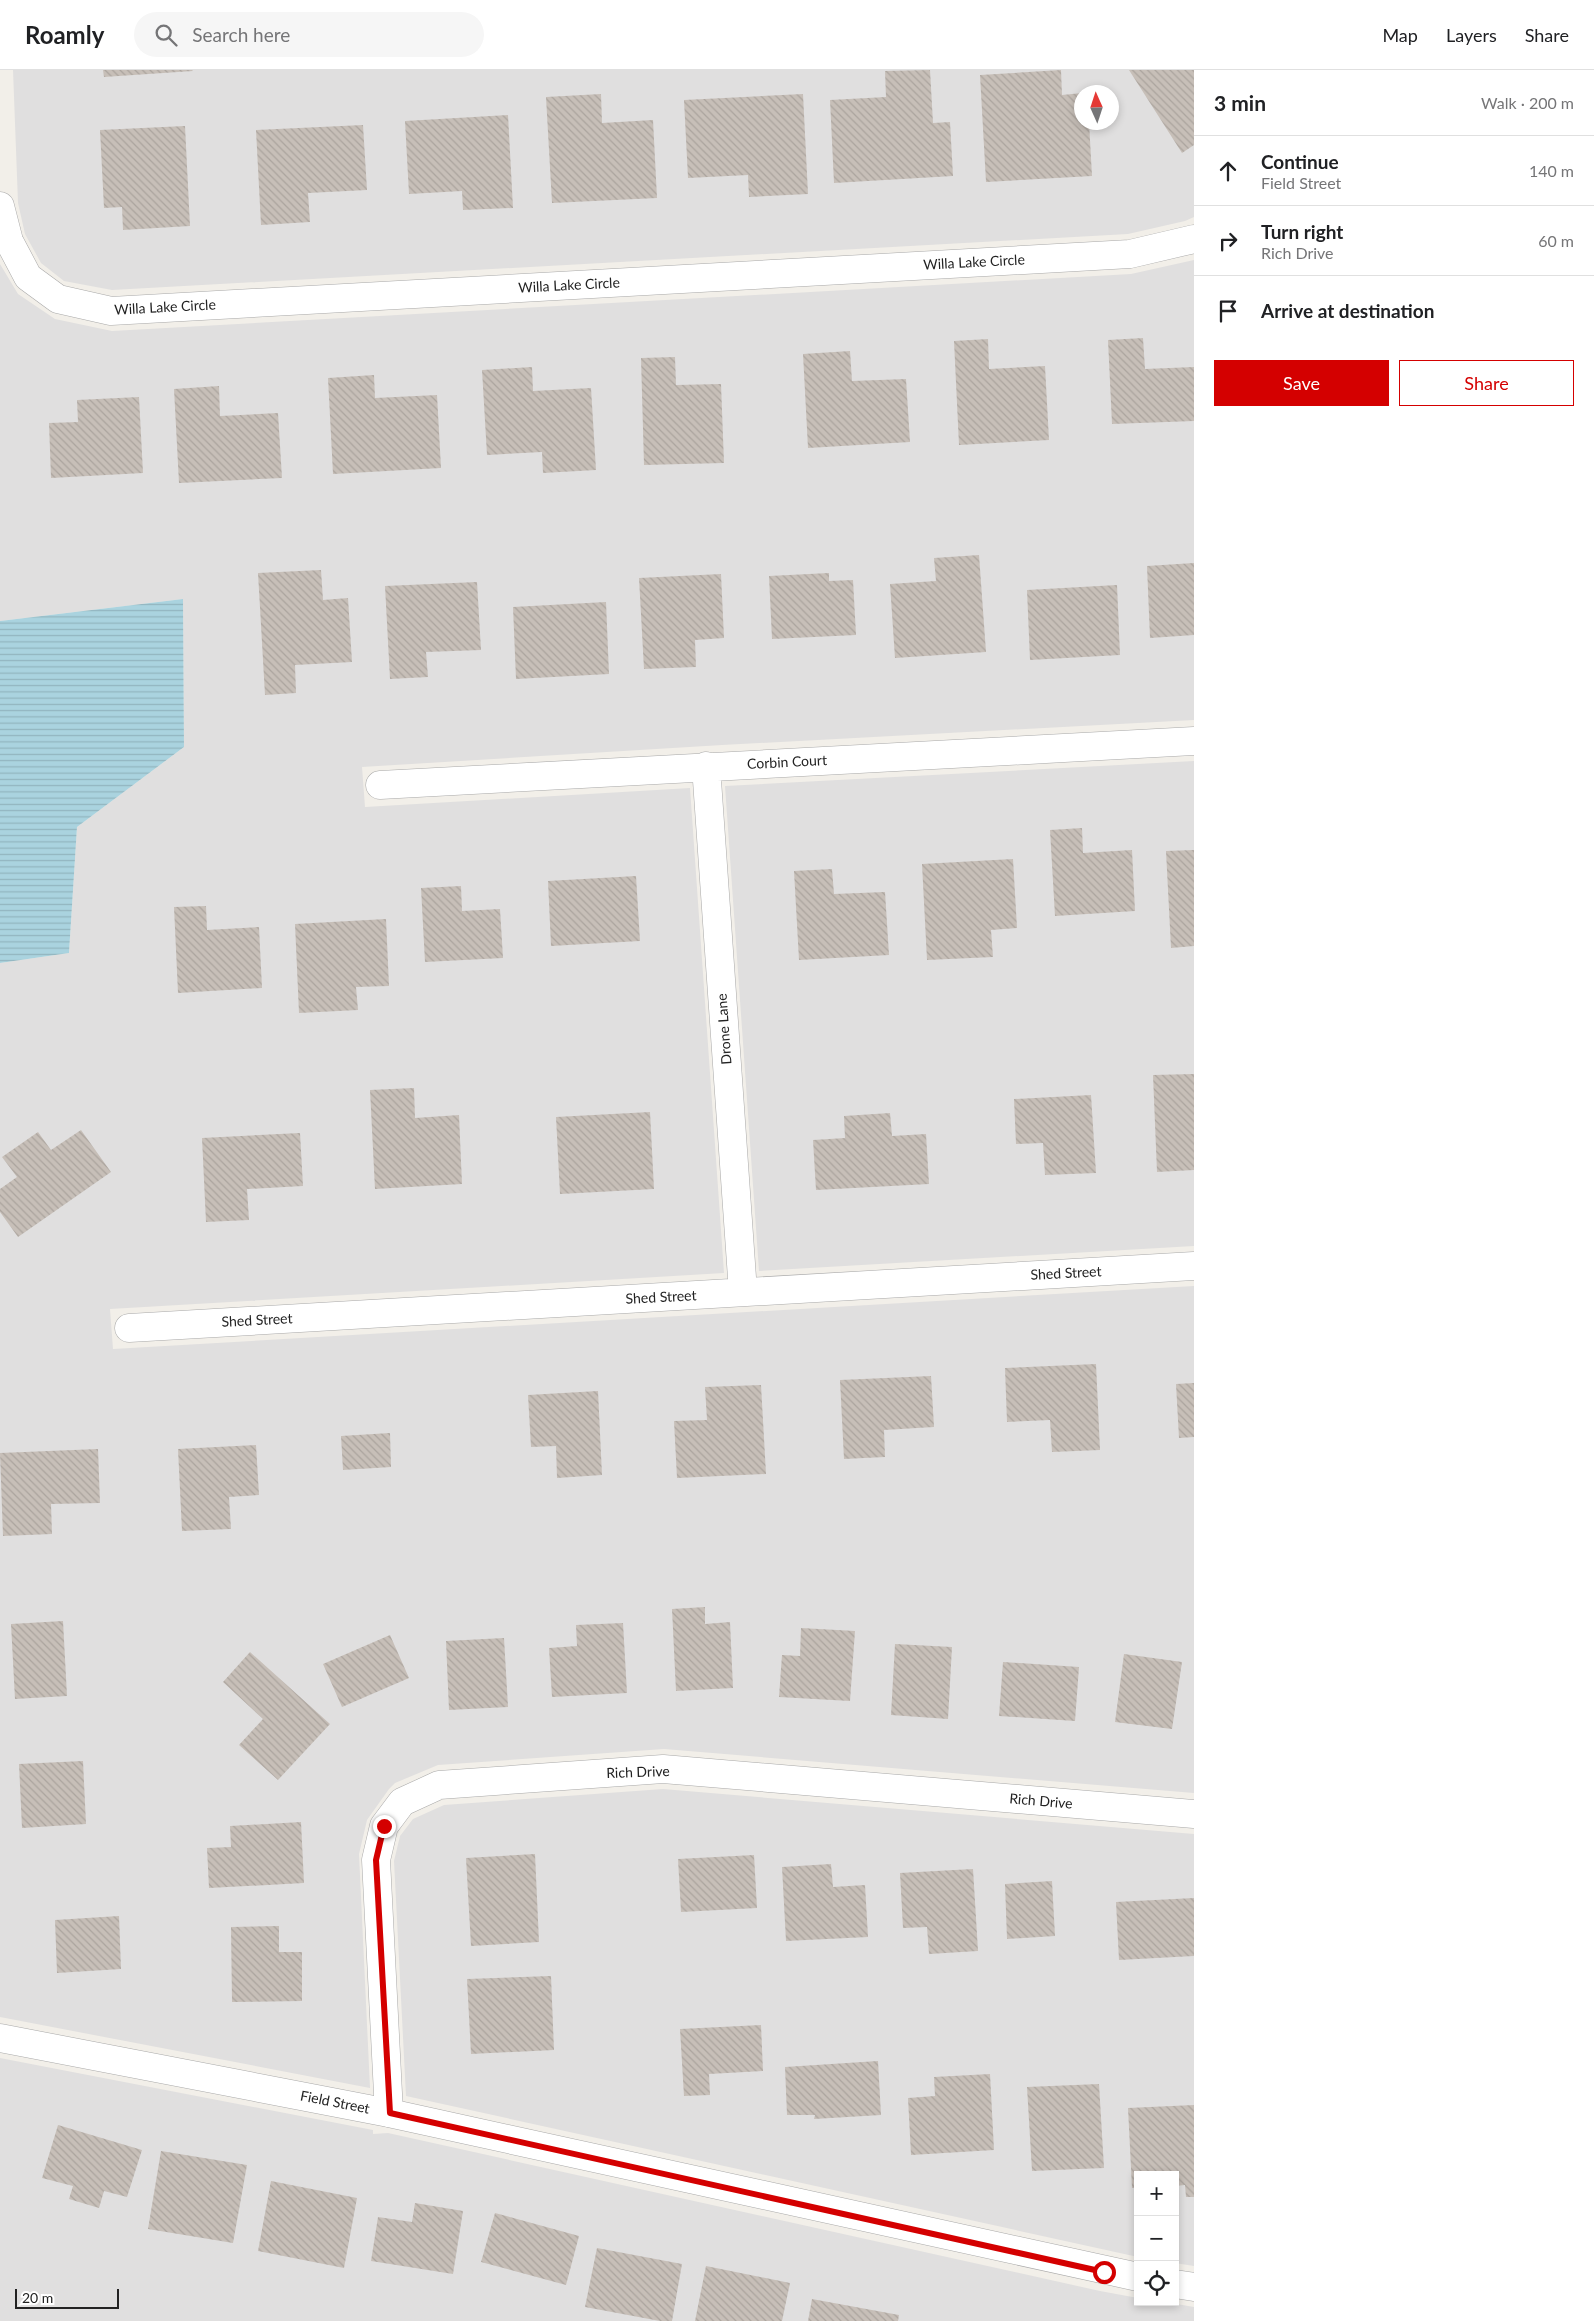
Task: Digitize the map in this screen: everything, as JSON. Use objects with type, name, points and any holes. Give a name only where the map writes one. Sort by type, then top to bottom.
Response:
[{"type":"street","name":"Willa Lake Circle","points":[[0,206],[9,242],[28,277],[58,300],[111,310],[1130,254],[1194,239]]},
{"type":"street","name":"Corbin Court","points":[[380,785],[1194,741]]},
{"type":"street","name":"Drone Lane","points":[[706,766],[743,1292]]},
{"type":"street","name":"Shed Street","points":[[129,1328],[1194,1266]]},
{"type":"street","name":"Rich Drive","points":[[390,2113],[376,1860],[384,1826],[402,1802],[440,1785],[663,1769],[1194,1814]]},
{"type":"street","name":"Field Street","points":[[0,2038],[390,2113],[1134,2276]]},
{"type":"street","points":[[1179,2285],[1194,2287]]},
{"type":"shaded area","points":[[13,70],[1194,70],[1194,217],[1185,221],[1128,234],[112,290],[64,281],[41,263],[25,234],[18,203]]},
{"type":"shaded area","points":[[1194,260],[1194,720],[722,745],[362,767],[365,807],[690,788],[724,1273],[110,1309],[113,1349],[1194,1286],[1194,1793],[664,1749],[438,1765],[395,1783],[389,1789],[367,1820],[359,1854],[370,2088],[0,2017],[0,963],[69,953],[77,827],[184,747],[183,599],[0,621],[0,264],[18,294],[55,319],[112,331],[1131,274]]},
{"type":"shaded area","points":[[1194,761],[1194,1246],[759,1271],[725,786]]},
{"type":"shaded area","points":[[663,1789],[1194,1834],[1194,2266],[1179,2264],[1179,2171],[1134,2171],[1134,2256],[406,2096],[394,1861],[400,1836],[413,1819],[444,1805]]},
{"type":"shaded area","points":[[0,2058],[373,2130],[373,2134],[388,2133],[1134,2297],[1134,2306],[1179,2306],[1179,2304],[1194,2307],[1194,2321],[0,2321]]},
{"type":"water","points":[[183,599],[184,747],[77,827],[69,953],[0,963],[0,621]]},
{"type":"building","points":[[103,70],[192,70],[193,71],[104,77]]},
{"type":"building","points":[[930,70],[933,123],[950,122],[953,176],[834,183],[830,100],[886,97],[885,71]]},
{"type":"building","points":[[1061,70],[1062,95],[1074,94],[1074,130],[1089,130],[1092,176],[986,182],[980,75]]},
{"type":"building","points":[[1129,70],[1194,70],[1194,145],[1182,153]]},
{"type":"building","points":[[601,94],[602,123],[653,120],[657,198],[552,203],[546,97]]},
{"type":"building","points":[[803,94],[808,194],[749,197],[748,175],[688,178],[684,100]]},
{"type":"building","points":[[508,115],[513,208],[463,210],[462,191],[409,194],[405,121]]},
{"type":"building","points":[[363,125],[367,190],[308,193],[310,222],[261,225],[256,130]]},
{"type":"building","points":[[185,126],[190,226],[123,230],[122,207],[104,208],[100,130]]},
{"type":"building","points":[[1143,338],[1145,369],[1194,367],[1194,421],[1112,424],[1108,340]]},
{"type":"building","points":[[988,339],[989,369],[1045,366],[1049,440],[959,445],[954,341]]},
{"type":"building","points":[[850,351],[852,381],[906,379],[910,442],[808,448],[803,354]]},
{"type":"building","points":[[675,357],[676,385],[721,384],[724,463],[644,465],[641,358]]},
{"type":"building","points":[[532,367],[533,391],[591,388],[596,470],[543,473],[542,452],[487,455],[482,370]]},
{"type":"building","points":[[374,375],[375,398],[437,395],[441,468],[333,474],[328,378]]},
{"type":"building","points":[[219,386],[220,416],[278,413],[282,478],[179,483],[174,389]]},
{"type":"building","points":[[139,397],[143,473],[51,478],[49,423],[78,422],[77,400]]},
{"type":"building","points":[[979,555],[986,652],[895,658],[890,584],[936,581],[934,558]]},
{"type":"building","points":[[1194,563],[1194,635],[1150,638],[1147,566]]},
{"type":"building","points":[[321,570],[323,600],[348,598],[352,662],[295,665],[296,693],[265,695],[258,573]]},
{"type":"building","points":[[829,573],[829,581],[853,580],[856,635],[772,639],[769,576]]},
{"type":"building","points":[[721,574],[724,638],[695,640],[696,667],[644,669],[639,578]]},
{"type":"building","points":[[477,582],[481,650],[426,652],[428,677],[390,679],[385,586]]},
{"type":"building","points":[[1117,585],[1120,655],[1030,660],[1027,590]]},
{"type":"building","points":[[606,602],[609,674],[516,679],[513,607]]},
{"type":"building","points":[[1082,828],[1083,853],[1132,850],[1135,911],[1055,916],[1050,830]]},
{"type":"building","points":[[1194,850],[1194,946],[1171,948],[1166,851]]},
{"type":"building","points":[[1013,859],[1017,928],[991,930],[993,957],[927,960],[922,864]]},
{"type":"building","points":[[832,869],[834,894],[885,892],[889,955],[799,960],[794,871]]},
{"type":"building","points":[[636,876],[640,941],[551,946],[548,881]]},
{"type":"building","points":[[461,886],[462,911],[500,909],[503,958],[425,962],[421,888]]},
{"type":"building","points":[[206,906],[207,930],[259,927],[262,988],[178,993],[174,907]]},
{"type":"building","points":[[386,919],[389,986],[356,987],[358,1010],[299,1013],[295,924]]},
{"type":"building","points":[[1194,1074],[1194,1170],[1157,1172],[1153,1075]]},
{"type":"building","points":[[414,1088],[415,1118],[459,1115],[462,1184],[375,1189],[370,1090]]},
{"type":"building","points":[[1091,1095],[1096,1173],[1045,1175],[1043,1143],[1016,1144],[1014,1099]]},
{"type":"building","points":[[650,1112],[654,1189],[560,1194],[556,1117]]},
{"type":"building","points":[[890,1113],[892,1136],[926,1134],[929,1184],[816,1190],[813,1140],[845,1138],[844,1116]]},
{"type":"building","points":[[81,1130],[111,1172],[18,1237],[0,1212],[0,1189],[17,1177],[2,1157],[38,1132],[51,1150]]},
{"type":"building","points":[[300,1133],[303,1186],[247,1189],[249,1220],[206,1222],[202,1138]]},
{"type":"building","points":[[1096,1364],[1100,1450],[1052,1452],[1050,1420],[1007,1422],[1005,1368]]},
{"type":"building","points":[[931,1376],[934,1427],[884,1430],[885,1457],[844,1459],[840,1380]]},
{"type":"building","points":[[1194,1383],[1194,1437],[1179,1438],[1176,1384]]},
{"type":"building","points":[[761,1385],[766,1474],[677,1478],[674,1421],[707,1420],[705,1387]]},
{"type":"building","points":[[598,1391],[602,1475],[557,1478],[556,1446],[531,1447],[528,1395]]},
{"type":"building","points":[[390,1433],[391,1467],[343,1470],[341,1436]]},
{"type":"building","points":[[256,1445],[259,1495],[229,1497],[231,1529],[182,1531],[178,1449]]},
{"type":"building","points":[[98,1449],[100,1503],[51,1504],[52,1534],[3,1536],[0,1453]]},
{"type":"building","points":[[705,1607],[705,1624],[730,1622],[733,1688],[676,1691],[672,1609]]},
{"type":"building","points":[[63,1621],[67,1696],[15,1699],[11,1624]]},
{"type":"building","points":[[623,1623],[627,1693],[552,1697],[549,1648],[577,1646],[576,1625]]},
{"type":"building","points":[[801,1628],[855,1631],[850,1701],[779,1697],[782,1655],[800,1656]]},
{"type":"building","points":[[390,1635],[409,1678],[342,1707],[323,1664]]},
{"type":"building","points":[[504,1638],[508,1707],[449,1710],[446,1641]]},
{"type":"building","points":[[895,1644],[952,1647],[948,1719],[891,1715]]},
{"type":"building","points":[[250,1652],[330,1724],[278,1780],[239,1745],[263,1719],[223,1682]]},
{"type":"building","points":[[1124,1654],[1182,1662],[1172,1729],[1115,1722]]},
{"type":"building","points":[[1003,1662],[1079,1667],[1075,1721],[999,1716]]},
{"type":"building","points":[[83,1761],[86,1824],[22,1828],[19,1764]]},
{"type":"building","points":[[301,1822],[304,1883],[209,1888],[207,1848],[231,1847],[230,1826]]},
{"type":"building","points":[[535,1854],[539,1942],[471,1946],[466,1858]]},
{"type":"building","points":[[754,1855],[757,1908],[681,1912],[678,1859]]},
{"type":"building","points":[[831,1864],[833,1887],[865,1885],[868,1937],[786,1941],[782,1867]]},
{"type":"building","points":[[973,1869],[978,1951],[929,1954],[927,1927],[903,1928],[900,1873]]},
{"type":"building","points":[[1052,1881],[1055,1936],[1007,1939],[1005,1884]]},
{"type":"building","points":[[1194,1898],[1194,1956],[1119,1960],[1116,1902]]},
{"type":"building","points":[[119,1916],[121,1969],[57,1973],[55,1920]]},
{"type":"building","points":[[279,1926],[279,1952],[302,1952],[302,2001],[232,2002],[231,1927]]},
{"type":"building","points":[[551,1976],[554,2050],[471,2054],[467,1979]]},
{"type":"building","points":[[761,2025],[763,2071],[709,2074],[710,2095],[684,2096],[680,2029]]},
{"type":"building","points":[[878,2061],[881,2115],[814,2119],[815,2115],[787,2115],[785,2067]]},
{"type":"building","points":[[990,2074],[994,2150],[911,2155],[908,2098],[935,2096],[934,2077]]},
{"type":"building","points":[[1099,2084],[1104,2168],[1032,2171],[1027,2087]]},
{"type":"building","points":[[1194,2105],[1194,2197],[1186,2197],[1185,2185],[1179,2186],[1179,2171],[1134,2171],[1134,2188],[1132,2188],[1128,2108]]},
{"type":"building","points":[[58,2125],[142,2150],[127,2197],[104,2191],[99,2208],[69,2199],[73,2186],[42,2178]]},
{"type":"building","points":[[161,2151],[247,2165],[233,2243],[148,2229]]},
{"type":"building","points":[[271,2181],[357,2198],[344,2268],[258,2251]]},
{"type":"building","points":[[415,2203],[463,2211],[453,2274],[371,2261],[378,2217],[412,2222]]},
{"type":"building","points":[[495,2213],[579,2236],[566,2285],[481,2262]]},
{"type":"building","points":[[597,2248],[682,2264],[672,2321],[660,2321],[585,2307]]},
{"type":"building","points":[[706,2266],[790,2283],[782,2321],[695,2321]]},
{"type":"building","points":[[812,2299],[899,2315],[898,2321],[808,2321]]},
{"type":"route","points":[[384,1826],[376,1860],[390,2113],[1104,2272]]}]
